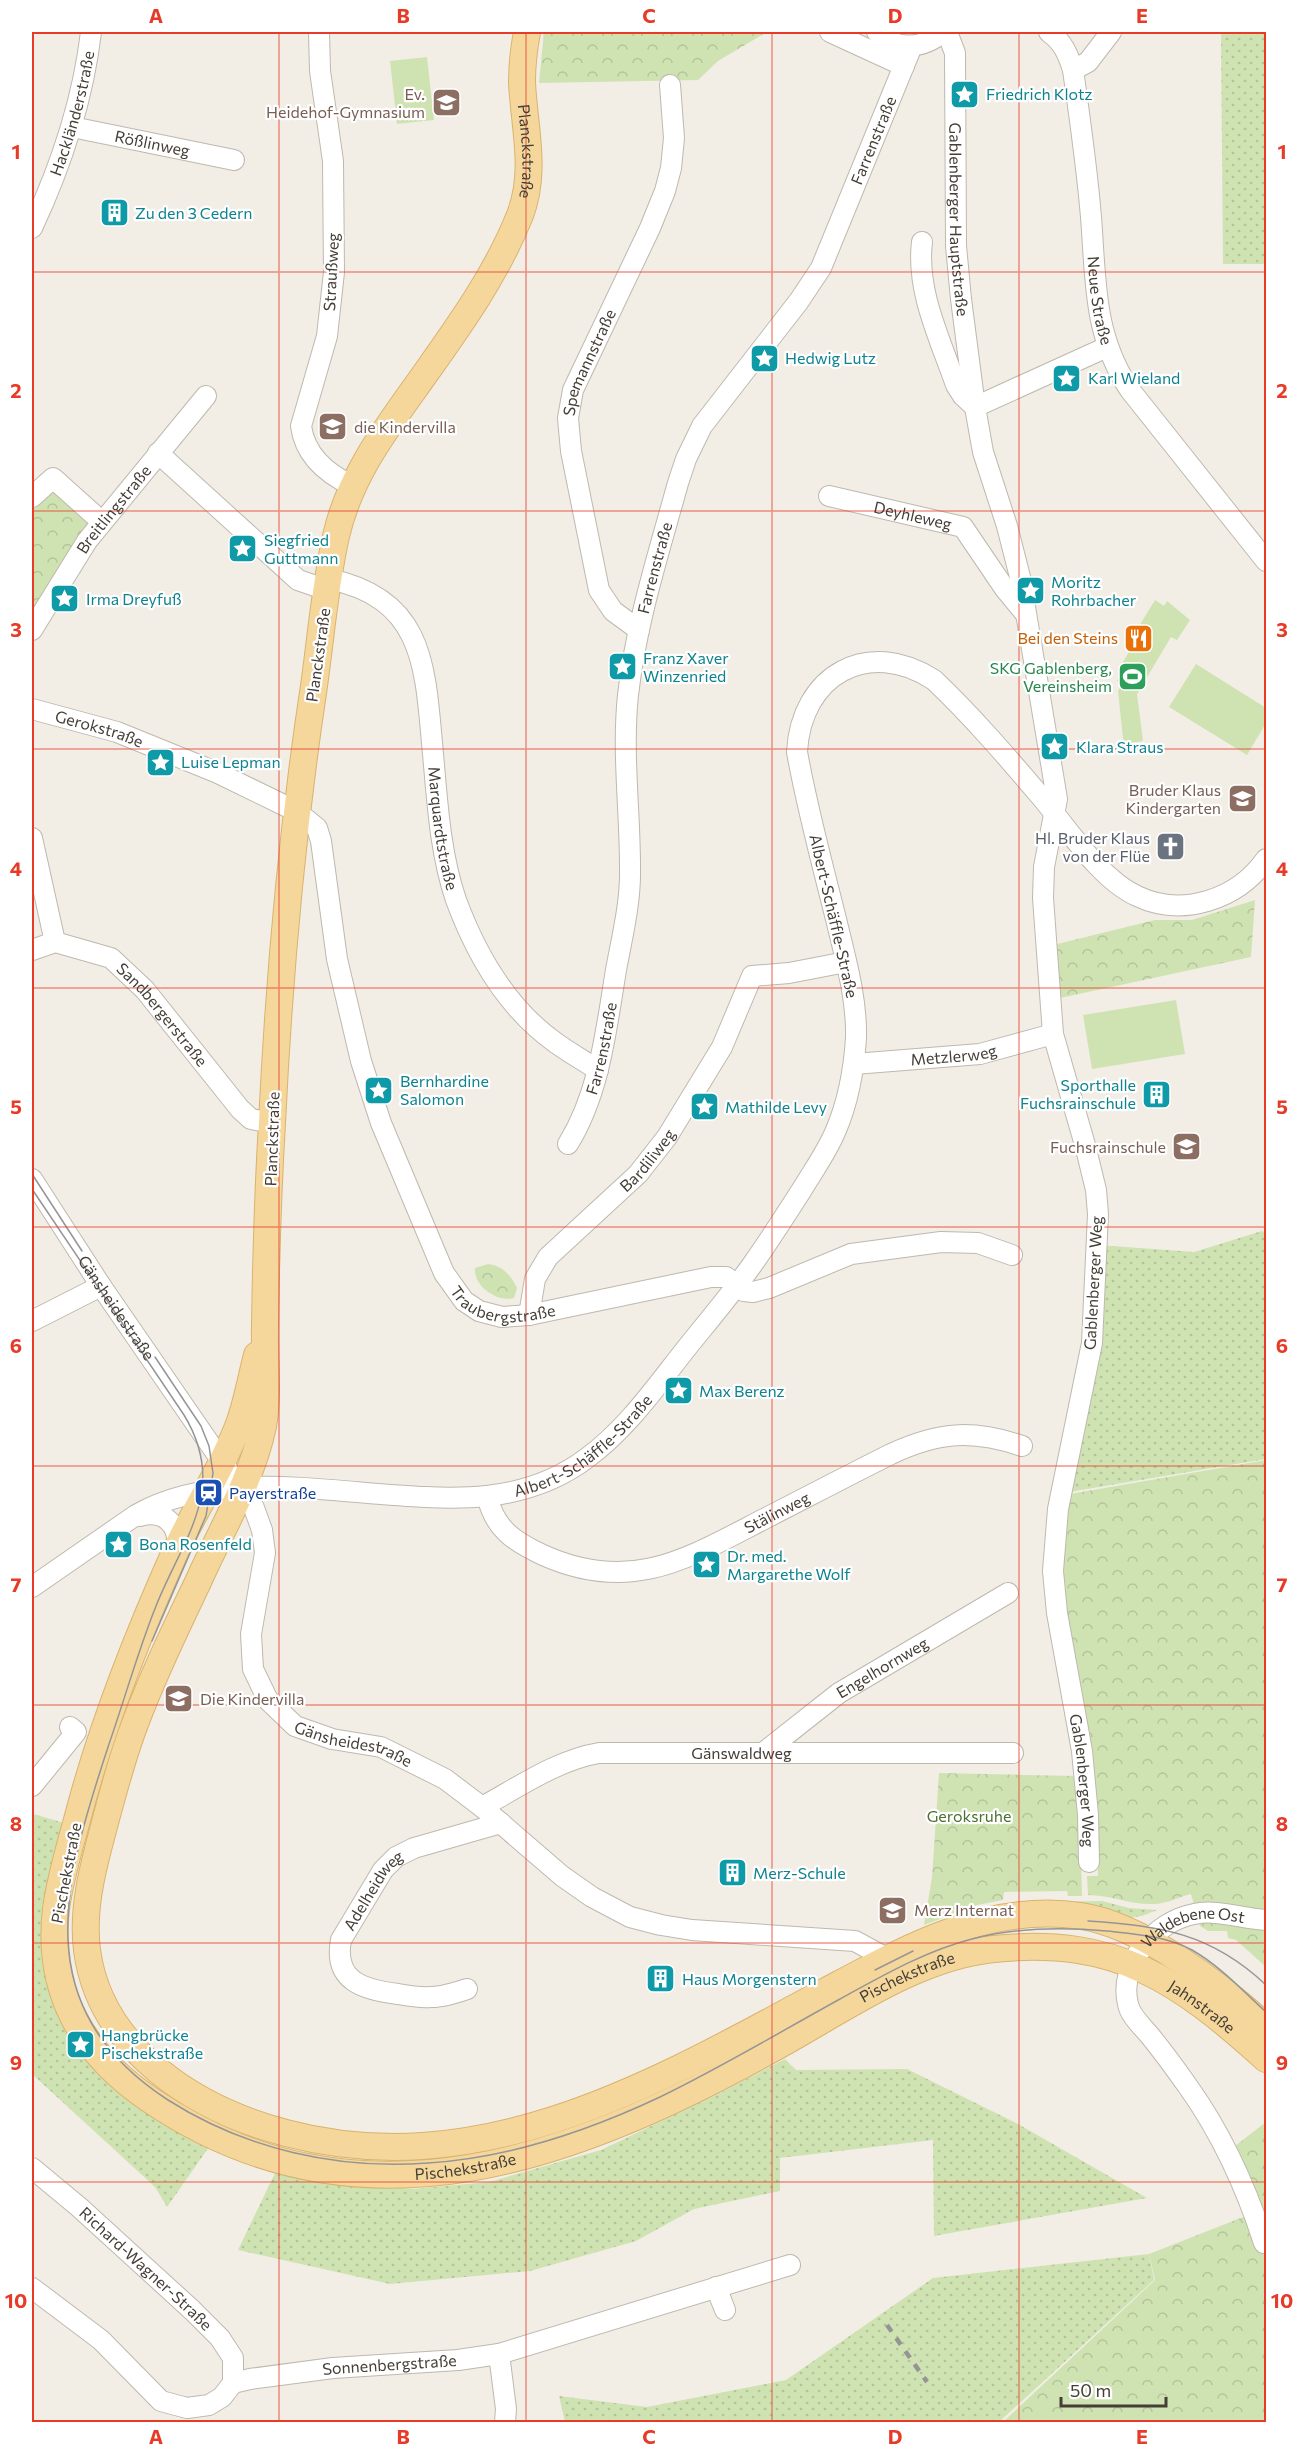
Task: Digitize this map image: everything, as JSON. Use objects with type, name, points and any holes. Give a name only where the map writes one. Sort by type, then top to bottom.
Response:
[{"type":"main road","name":"Planckstraße","points":[[251,1504],[266,1405],[267,1370],[264,1331],[272,1123],[296,811],[337,531],[353,486],[373,446],[465,318],[488,280],[523,210],[529,181],[530,158],[522,65],[526,32]]},
{"type":"main road","name":"Planckstraße","points":[[222,1461],[243,1412],[264,1331]]},
{"type":"main road","name":"Pischekstraße","points":[[222,1461],[177,1548],[134,1646],[96,1752],[65,1865],[56,1910],[54,1946],[58,1978],[70,2012],[94,2050],[116,2074],[175,2116],[249,2151],[315,2168],[392,2174],[425,2174],[477,2168],[567,2145],[649,2113],[720,2078],[913,1972],[943,1960],[975,1952],[1025,1946],[1059,1947],[1095,1952],[1132,1965]]},
{"type":"main road","name":"Pischekstraße","points":[[251,1504],[217,1540],[156,1671],[133,1727],[97,1852],[86,1914],[89,1963],[100,1997],[115,2025],[148,2062],[192,2094],[219,2109],[256,2124],[327,2142],[378,2147],[425,2146],[500,2136],[576,2114],[644,2084],[770,2021],[887,1958],[958,1928],[993,1919],[1064,1914],[1095,1918],[1148,1941]]},
{"type":"main road","name":"Jahnstraße","points":[[1148,1941],[1222,1990],[1266,2028]]},
{"type":"main road","name":"Jahnstraße","points":[[1132,1965],[1176,1987],[1211,2012],[1266,2060]]},
{"type":"street","name":"Hackländerstraße","points":[[32,228],[72,127],[88,62],[91,32]]},
{"type":"street","name":"Straußweg","points":[[319,32],[320,71],[333,161],[334,272],[327,336],[301,426],[303,439],[324,470],[353,486]]},
{"type":"street","points":[[830,32],[904,66]]},
{"type":"street","points":[[877,32],[897,44],[912,46],[925,43],[945,32]]},
{"type":"street","name":"Gablenberger Hauptstraße","points":[[945,32],[955,53],[956,246],[975,407],[983,452],[1007,526],[1020,577],[1024,612],[1058,799],[1054,813]]},
{"type":"street","name":"Neue Straße","points":[[1049,32],[1058,38],[1067,52],[1073,70],[1091,216],[1096,290],[1107,347],[1130,390],[1266,561]]},
{"type":"street","points":[[1073,70],[1088,62],[1111,32]]},
{"type":"street","name":"Farrenstraße","points":[[568,1144],[587,1106],[598,1070],[629,889],[625,727],[628,693],[639,630],[678,483],[695,438],[713,411],[799,301],[821,268],[912,46]]},
{"type":"street","name":"Spemannstraße","points":[[639,630],[613,611],[599,590],[571,451],[568,418],[576,381],[650,228],[665,191],[671,168],[674,138],[670,86]]},
{"type":"street","name":"Rößlinweg","points":[[72,127],[234,160]]},
{"type":"street","name":"Gablenberger Hauptstraße","points":[[922,242],[920,266],[924,292],[956,385],[963,396],[975,407]]},
{"type":"street","points":[[975,407],[1107,347]]},
{"type":"street","name":"Breitlingstraße","points":[[32,630],[101,521],[206,396]]},
{"type":"street","name":"Marquardtstraße","points":[[158,453],[298,580],[328,585],[352,585],[377,596],[401,620],[420,654],[428,692],[444,853],[456,899],[477,949],[502,988],[530,1020],[555,1042],[598,1070]]},
{"type":"street","points":[[32,497],[53,478],[101,521]]},
{"type":"street","name":"Deyhleweg","points":[[829,496],[963,527],[1005,589],[1024,612]]},
{"type":"street","name":"Albert-Schäffle-Straße","points":[[251,1504],[278,1492],[430,1497],[487,1496],[524,1489],[545,1481],[567,1471],[600,1448],[627,1422],[737,1285],[823,1155],[840,1119],[854,1064],[855,1012],[846,962],[797,752],[798,732],[810,700],[835,675],[864,663],[899,664],[917,669],[946,692],[1102,869],[1119,885],[1136,896],[1158,903],[1181,906],[1226,895],[1258,872],[1266,859]]},
{"type":"street","name":"Gerokstraße","points":[[32,709],[117,732],[218,773],[296,811]]},
{"type":"street","name":"Traubergstraße","points":[[296,811],[317,828],[321,841],[339,969],[353,1031],[381,1123],[444,1273],[464,1301],[479,1311],[502,1317],[529,1315],[711,1277],[726,1277],[748,1292],[760,1291],[840,1257],[924,1244],[978,1242],[1012,1255]]},
{"type":"street","name":"Gablenberger Weg","points":[[1054,813],[1044,867],[1043,898],[1053,1034],[1085,1145],[1096,1190],[1098,1214],[1092,1342],[1058,1509],[1053,1571],[1057,1613],[1082,1751],[1088,1815],[1089,1862]]},
{"type":"street","points":[[32,838],[55,942],[32,950]]},
{"type":"street","name":"Sandbergerstraße","points":[[55,942],[111,958],[145,990],[240,1109],[251,1119],[272,1123]]},
{"type":"street","name":"Bardiliweg","points":[[529,1315],[535,1279],[548,1257],[638,1174],[667,1137],[722,1047],[752,976],[789,973],[846,962]]},
{"type":"street","name":"Metzlerweg","points":[[854,1064],[980,1054],[1053,1034]]},
{"type":"street","name":"Gänsheidestraße","points":[[32,1179],[101,1286],[251,1504],[265,1546],[265,1558],[251,1634],[253,1669],[268,1700],[295,1726],[332,1739],[381,1747],[445,1779],[482,1807],[561,1876],[592,1897],[630,1917],[692,1930],[849,1941],[860,1944],[913,1972]]},
{"type":"street","points":[[32,1321],[101,1286]]},
{"type":"street","points":[[192,1418],[205,1454],[206,1491]]},
{"type":"street","name":"Stälinweg","points":[[487,1496],[491,1512],[498,1524],[512,1538],[532,1550],[563,1563],[591,1570],[614,1573],[642,1571],[682,1560],[919,1442],[940,1436],[971,1434],[999,1438],[1022,1446]]},
{"type":"street","points":[[32,1587],[124,1522],[156,1505],[206,1491],[260,1505],[278,1492]]},
{"type":"street","points":[[124,1522],[148,1514],[163,1516],[171,1522],[176,1532],[177,1548]]},
{"type":"street","name":"Engelhornweg","points":[[763,1753],[839,1693],[1008,1593]]},
{"type":"street","points":[[32,1786],[76,1732],[70,1727]]},
{"type":"street","name":"Gänswaldweg","points":[[482,1807],[544,1773],[582,1756],[616,1751],[1013,1753]]},
{"type":"street","name":"Adelheidweg","points":[[467,1989],[432,1997],[369,1989],[358,1985],[345,1973],[339,1950],[341,1940],[383,1870],[396,1857],[414,1848],[501,1823]]},
{"type":"street","name":"Waldebene Ost","points":[[1132,1965],[1148,1941],[1161,1928],[1193,1914],[1207,1913],[1266,1920]]},
{"type":"street","points":[[1132,1965],[1127,1988],[1128,2006],[1212,2121],[1246,2191],[1264,2243]]},
{"type":"street","name":"Richard-Wagner-Straße","points":[[32,2168],[88,2215],[220,2338],[232,2358],[233,2383]]},
{"type":"street","name":"Sonnenbergstraße","points":[[233,2383],[333,2368],[458,2360],[499,2354],[790,2265]]},
{"type":"street","points":[[716,2287],[725,2310]]},
{"type":"street","points":[[32,2288],[101,2340],[155,2396],[167,2404],[187,2409],[202,2407],[222,2397],[233,2383]]},
{"type":"street","points":[[499,2354],[506,2409],[505,2422]]},
{"type":"green space","points":[[544,32],[767,32],[718,61],[698,80],[539,83]]},
{"type":"green space","points":[[1221,32],[1266,32],[1266,264],[1223,264]]},
{"type":"green space","points":[[427,57],[434,120],[397,124],[390,61]]},
{"type":"green space","points":[[53,478],[101,521],[32,630],[32,497]]},
{"type":"green space","name":"SKG Gablenberg, Vereinsheim","points":[[1155,600],[1164,606],[1167,601],[1190,620],[1177,640],[1171,637],[1137,694],[1143,741],[1131,743],[1131,747],[1124,748],[1118,691],[1122,684],[1117,681],[1122,673],[1118,670],[1137,639],[1133,636]]},
{"type":"green space","points":[[1196,664],[1266,708],[1266,723],[1247,755],[1169,707]]},
{"type":"green space","points":[[1255,900],[1251,957],[1060,998],[1053,945],[1155,920],[1192,920]]},
{"type":"green space","points":[[1176,1000],[1185,1054],[1092,1069],[1083,1015]]},
{"type":"green space","points":[[1262,1231],[1266,1233],[1266,1459],[1063,1493],[1099,1245],[1194,1252]]},
{"type":"green space","points":[[488,1264],[502,1269],[509,1275],[517,1288],[514,1298],[500,1298],[482,1287],[475,1275],[475,1268]]},
{"type":"green space","points":[[1266,1460],[1266,1967],[1236,1940],[1228,1938],[1227,1931],[1208,1931],[1200,1926],[1191,1894],[1159,1904],[1088,1895],[1087,1876],[1098,1876],[1096,1815],[1059,1592],[1059,1536],[1070,1494]]},
{"type":"green space","name":"Geroksruhe","points":[[939,1773],[1075,1776],[1080,1824],[1082,1896],[1068,1896],[1067,1891],[1004,1892],[1003,1900],[977,1905],[924,1925],[932,1877]]},
{"type":"green space","points":[[33,1814],[64,1823],[49,1986],[123,2093],[209,2147],[167,2207],[155,2187],[32,2074]]},
{"type":"green space","points":[[1102,1901],[1129,1908],[1157,1910],[1142,1916],[1126,1918],[1032,1902]]},
{"type":"green space","points":[[785,2059],[796,2070],[907,2069],[1018,2124],[1147,2198],[934,2236],[933,2140],[780,2158],[780,2191],[694,2209],[636,2241],[530,2271],[390,2284],[238,2250],[275,2173],[412,2189],[489,2182],[601,2150]]},
{"type":"green space","points":[[1266,2122],[1266,2422],[1003,2422],[1155,2280],[1149,2254],[1261,2210],[1235,2146]]},
{"type":"green space","points":[[1149,2254],[1154,2280],[999,2422],[565,2422],[559,2396],[647,2407],[786,2380],[933,2278]]},
{"type":"tram line","points":[[32,1174],[82,1251]]},
{"type":"tram line","points":[[32,1189],[184,1415],[197,1442],[202,1466],[202,1490],[197,1513],[156,1606],[137,1657],[79,1844],[70,1892],[68,1939],[75,1983],[92,2024],[123,2064],[168,2100],[228,2132],[260,2143],[326,2159],[394,2164],[428,2163],[488,2155],[576,2132],[660,2097],[904,1965],[937,1950],[989,1935],[1023,1930],[1090,1930],[1140,1935],[1182,1945],[1212,1963],[1266,2012]]},
{"type":"tram line","points":[[152,1641],[206,1516],[213,1473],[209,1446],[201,1426],[155,1357]]},
{"type":"tram line","points":[[1088,1921],[1139,1926],[1184,1935],[1225,1954],[1266,1985]]},
{"type":"tram line","points":[[875,1970],[913,1951]]},
{"type":"railway","points":[[887,2325],[927,2382]]},
{"type":"place","name":"Friedrich Klotz","points":[[965,94]]},
{"type":"place","name":"Ev. Heidehof-Gymnasium","points":[[446,103]]},
{"type":"place","name":"Zu den 3 Cedern","points":[[114,213]]},
{"type":"place","name":"Hedwig Lutz","points":[[764,358]]},
{"type":"place","name":"Karl Wieland","points":[[1067,378]]},
{"type":"place","name":"die Kindervilla","points":[[333,427]]},
{"type":"place","name":"Siegfried Guttmann","points":[[243,549]]},
{"type":"place","name":"Moritz Rohrbacher","points":[[1030,591]]},
{"type":"place","name":"Irma Dreyfuß","points":[[65,599]]},
{"type":"place","name":"Bei den Steins","points":[[1139,638]]},
{"type":"place","name":"Franz Xaver Winzenried","points":[[622,667]]},
{"type":"place","name":"SKG Gablenberg, Vereinsheim","points":[[1133,677]]},
{"type":"place","name":"Klara Straus","points":[[1055,747]]},
{"type":"place","name":"Luise Lepman","points":[[160,762]]},
{"type":"place","name":"Bruder Klaus Kindergarten","points":[[1242,799]]},
{"type":"place","name":"Hl. Bruder Klaus von der Flüe","points":[[1171,847]]},
{"type":"place","name":"Bernhardine Salomon","points":[[379,1090]]},
{"type":"place","name":"Sporthalle Fuchsrainschule","points":[[1157,1094]]},
{"type":"place","name":"Mathilde Levy","points":[[704,1107]]},
{"type":"place","name":"Fuchsrainschule","points":[[1187,1147]]},
{"type":"place","name":"Max Berenz","points":[[678,1391]]},
{"type":"place","name":"Payerstraße","points":[[208,1493]]},
{"type":"place","name":"Bona Rosenfeld","points":[[118,1544]]},
{"type":"place","name":"Dr. med. Margarethe Wolf","points":[[706,1565]]},
{"type":"place","name":"Die Kindervilla","points":[[179,1699]]},
{"type":"place","name":"Merz-Schule","points":[[732,1873]]},
{"type":"place","name":"Merz Internat","points":[[893,1910]]},
{"type":"place","name":"Haus Morgenstern","points":[[661,1979]]},
{"type":"place","name":"Hangbrücke Pischekstraße","points":[[80,2044]]}]
